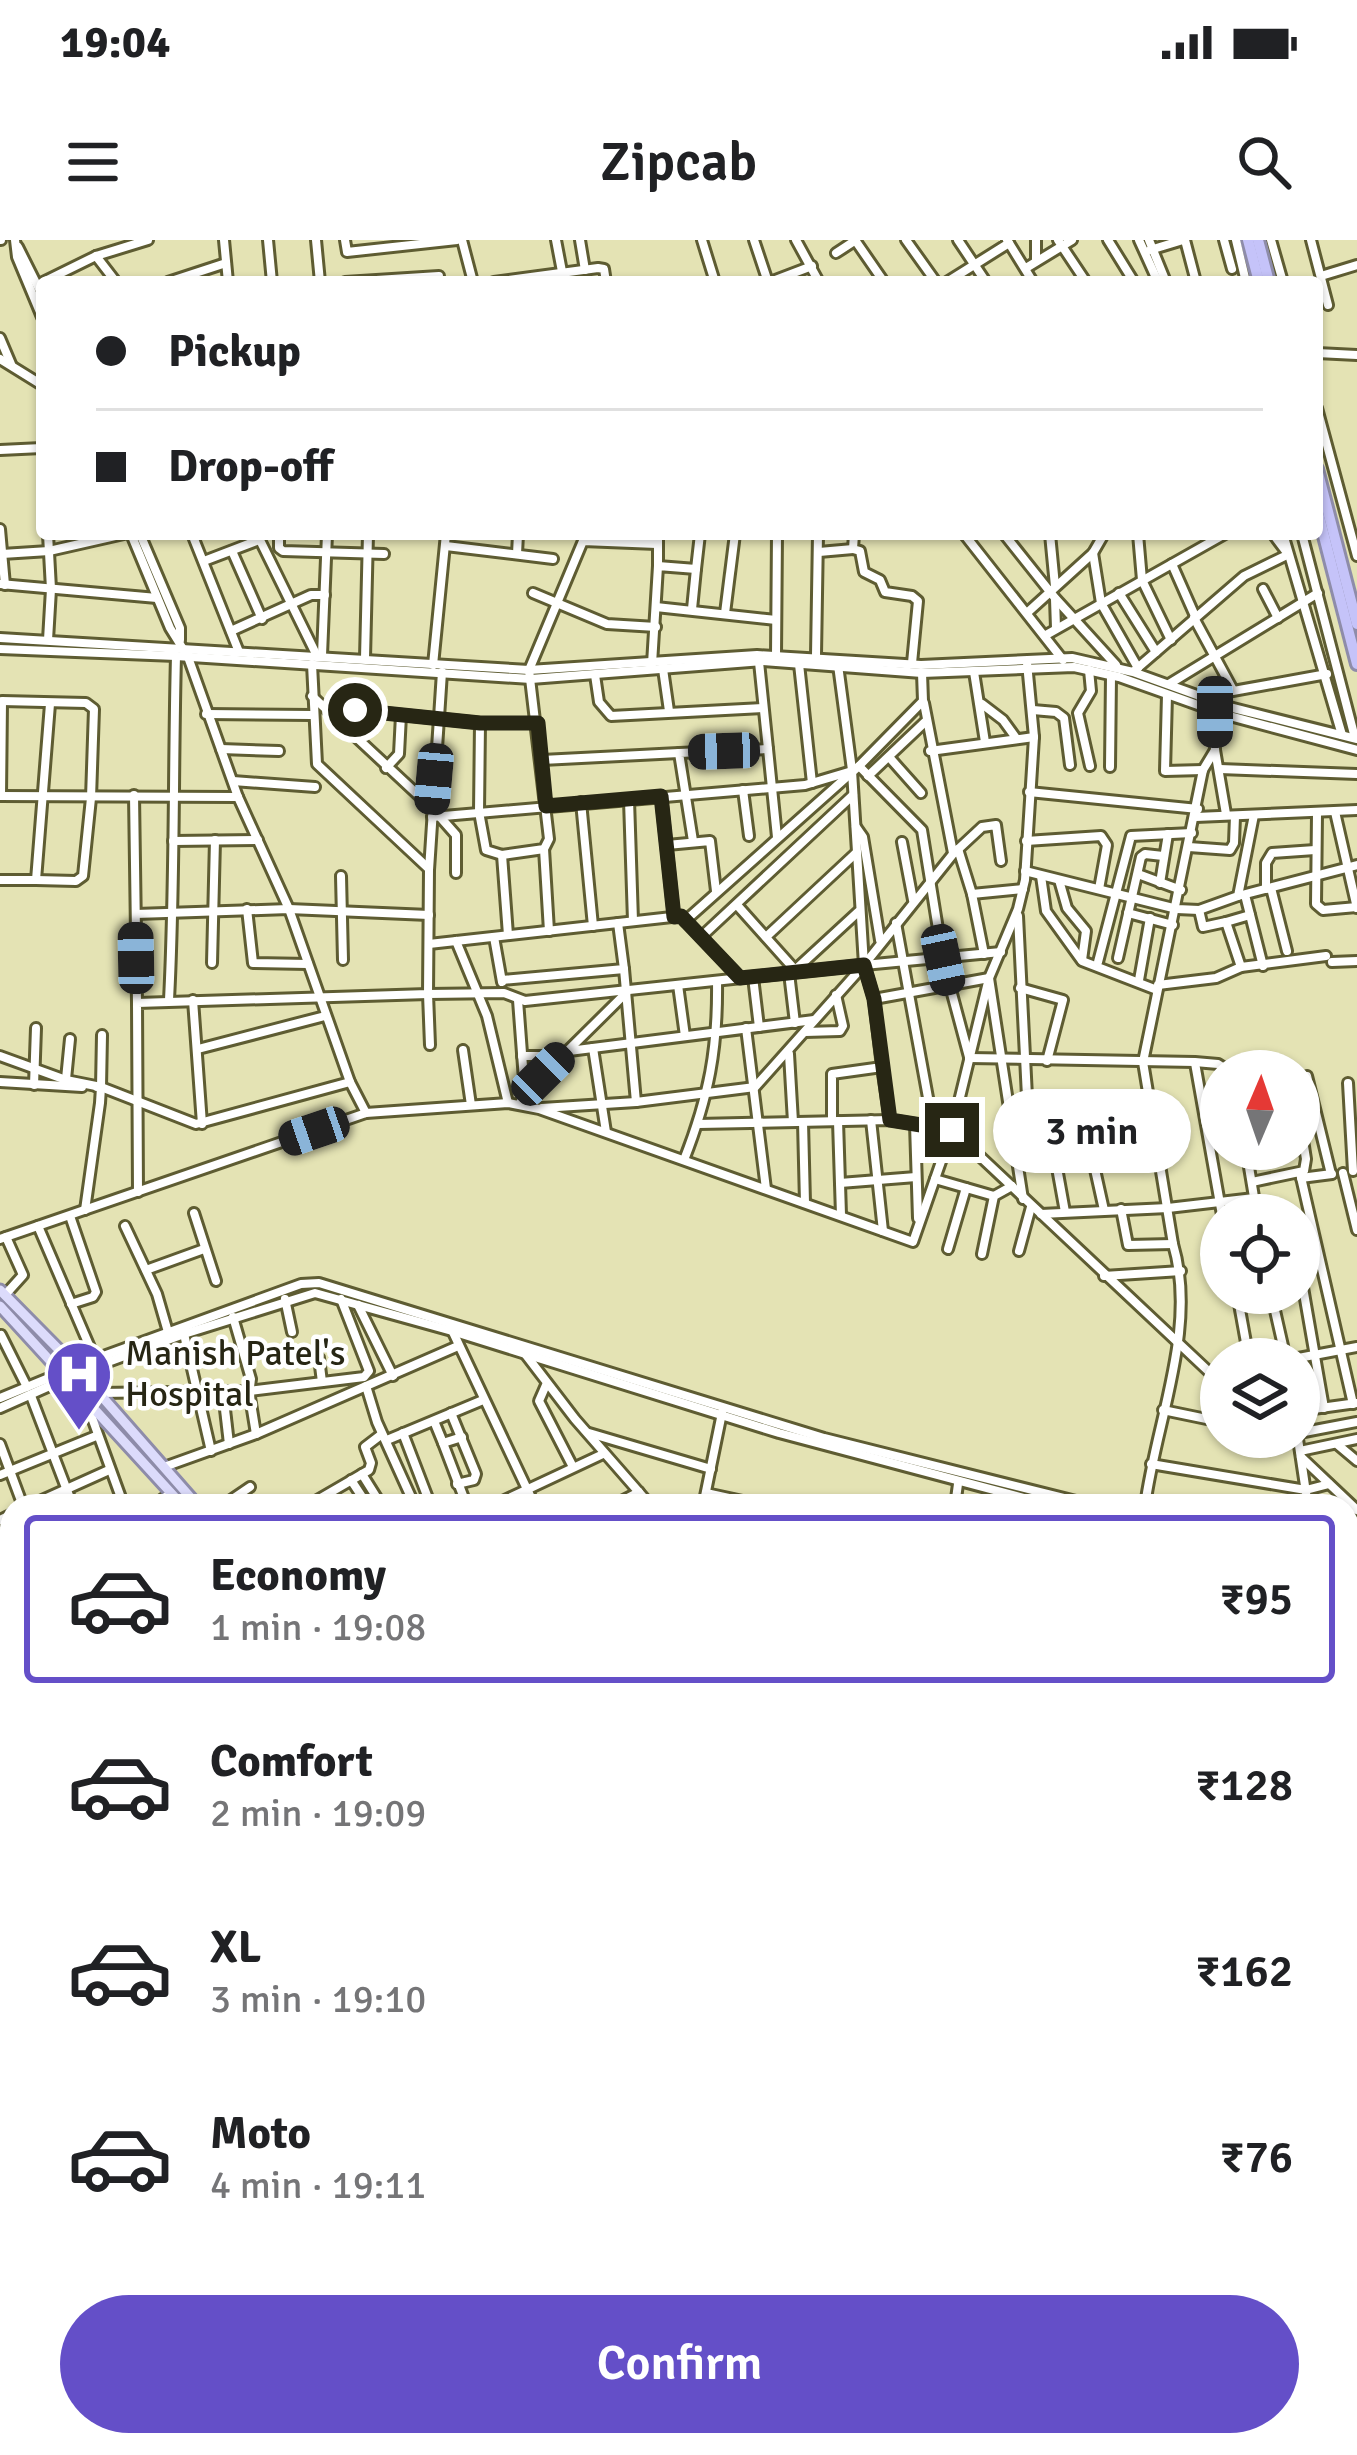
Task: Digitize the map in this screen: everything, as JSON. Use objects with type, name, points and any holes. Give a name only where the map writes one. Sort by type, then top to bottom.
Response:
[{"type":"highway","points":[[1248,240],[1257,276]]},
{"type":"highway","points":[[1258,240],[1267,276]]},
{"type":"highway","points":[[1323,492],[1357,624]]},
{"type":"highway","points":[[1323,532],[1357,664]]},
{"type":"main road","points":[[2,1297],[98,1393],[188,1494]]},
{"type":"main road","points":[[72,1372],[86,1396],[171,1492]]},
{"type":"street","points":[[55,276],[96,256],[148,240]]},
{"type":"street","points":[[224,240],[227,276]]},
{"type":"street","points":[[268,240],[271,276]]},
{"type":"street","points":[[316,240],[319,276]]},
{"type":"street","points":[[345,240],[346,252],[453,240],[470,276]]},
{"type":"street","points":[[556,240],[563,276]]},
{"type":"street","points":[[580,240],[586,270]]},
{"type":"street","points":[[702,240],[713,276]]},
{"type":"street","points":[[754,240],[767,276]]},
{"type":"street","points":[[796,240],[816,276]]},
{"type":"street","points":[[836,253],[856,240],[880,276]]},
{"type":"street","points":[[906,240],[932,276]]},
{"type":"street","points":[[958,240],[982,276]]},
{"type":"street","points":[[1036,240],[1036,260]]},
{"type":"street","points":[[1025,268],[1072,240]]},
{"type":"street","points":[[1108,240],[1135,276]]},
{"type":"street","points":[[1139,240],[1149,247],[1159,276]]},
{"type":"street","points":[[1149,247],[1184,240],[1194,276]]},
{"type":"street","points":[[1224,240],[1232,269]]},
{"type":"street","points":[[1235,240],[1244,276]]},
{"type":"street","points":[[1271,240],[1281,276]]},
{"type":"street","points":[[1311,240],[1321,276],[1357,266]]},
{"type":"street","points":[[958,276],[1008,242],[1030,276]]},
{"type":"street","points":[[16,243],[37,276]]},
{"type":"street","points":[[16,243],[36,303]]},
{"type":"street","points":[[1060,243],[1082,276]]},
{"type":"street","points":[[96,256],[111,276]]},
{"type":"street","points":[[186,276],[226,263]]},
{"type":"street","points":[[785,276],[812,266]]},
{"type":"street","points":[[569,276],[604,269],[605,276]]},
{"type":"street","points":[[1323,284],[1328,305]]},
{"type":"street","points":[[0,338],[12,367]]},
{"type":"street","points":[[1323,353],[1357,355]]},
{"type":"street","points":[[0,359],[36,381]]},
{"type":"street","points":[[1323,430],[1357,556]]},
{"type":"street","points":[[0,450],[36,448]]},
{"type":"street","points":[[0,529],[2,585],[157,598]]},
{"type":"street","points":[[47,645],[48,540]]},
{"type":"street","points":[[2,554],[101,540]]},
{"type":"street","points":[[134,540],[238,797],[289,909],[325,1016],[366,1113]]},
{"type":"street","points":[[135,540],[180,628],[182,651],[171,795],[170,1000]]},
{"type":"street","points":[[195,540],[239,652]]},
{"type":"street","points":[[204,561],[252,540]]},
{"type":"street","points":[[260,540],[318,660]]},
{"type":"street","points":[[280,540],[283,550],[384,554]]},
{"type":"street","points":[[315,788],[312,696],[327,540]]},
{"type":"street","points":[[365,658],[367,540]]},
{"type":"street","points":[[430,1045],[429,869],[441,718],[446,540]]},
{"type":"street","points":[[517,554],[518,540]]},
{"type":"street","points":[[549,931],[544,849],[550,839],[530,675],[533,653],[560,604],[581,544],[593,540]]},
{"type":"street","points":[[658,540],[656,667],[669,711]]},
{"type":"street","points":[[692,609],[699,540]]},
{"type":"street","points":[[725,613],[734,540]]},
{"type":"street","points":[[776,658],[777,540]]},
{"type":"street","points":[[816,656],[818,540]]},
{"type":"street","points":[[853,549],[854,540]]},
{"type":"street","points":[[969,540],[1067,667]]},
{"type":"street","points":[[1009,540],[1115,672],[1110,767]]},
{"type":"street","points":[[1050,540],[1055,628]]},
{"type":"street","points":[[1028,612],[1093,553],[1101,540]]},
{"type":"street","points":[[1139,540],[1142,580],[1171,640]]},
{"type":"street","points":[[1046,635],[1214,540]]},
{"type":"street","points":[[1277,540],[1287,553]]},
{"type":"street","points":[[1284,540],[1342,735]]},
{"type":"street","points":[[1304,540],[1356,743]]},
{"type":"street","points":[[446,546],[553,559]]},
{"type":"street","points":[[232,550],[262,619]]},
{"type":"street","points":[[818,552],[860,551],[864,572],[880,580],[885,592],[916,598],[918,667],[930,751],[956,852],[973,894],[984,954]]},
{"type":"street","points":[[1093,553],[1100,603],[1135,670],[1167,690],[1198,697],[1214,707],[1342,735],[1356,743]]},
{"type":"street","points":[[918,667],[1135,670],[1244,576],[1287,553]]},
{"type":"street","points":[[1172,564],[1234,691]]},
{"type":"street","points":[[658,566],[696,569]]},
{"type":"street","points":[[1263,589],[1278,618]]},
{"type":"street","points":[[533,593],[607,624],[656,627]]},
{"type":"street","points":[[1119,593],[1156,652]]},
{"type":"street","points":[[1167,690],[1216,654],[1318,593]]},
{"type":"street","points":[[231,631],[311,596],[325,596]]},
{"type":"street","points":[[656,607],[776,620]]},
{"type":"street","points":[[0,638],[47,645],[530,675],[595,675],[776,658],[799,664],[838,662],[974,672],[991,668]]},
{"type":"street","points":[[0,649],[47,645]]},
{"type":"street","points":[[182,651],[318,660],[365,658],[440,668]]},
{"type":"street","points":[[530,675],[816,656],[838,662]]},
{"type":"street","points":[[1022,666],[1060,657],[1214,707],[1356,743]]},
{"type":"street","points":[[760,662],[778,838]]},
{"type":"street","points":[[838,662],[855,768],[864,965],[874,999],[890,1120]]},
{"type":"street","points":[[799,664],[812,783]]},
{"type":"street","points":[[2,1297],[23,1275],[3,1238],[366,1113],[471,1105],[520,1103],[539,1108],[913,1242],[952,1130],[989,978],[1023,889],[1034,737],[1022,666]]},
{"type":"street","points":[[1089,670],[1090,691],[1078,713],[1090,766]]},
{"type":"street","points":[[974,672],[985,742]]},
{"type":"street","points":[[1198,697],[1338,672]]},
{"type":"street","points":[[595,675],[598,702],[611,716],[763,708]]},
{"type":"street","points":[[1167,690],[1165,771],[1203,770]]},
{"type":"street","points":[[312,696],[456,835],[456,873]]},
{"type":"street","points":[[0,880],[76,880],[83,876],[91,798],[93,706],[1,701],[0,796],[43,799],[91,798],[134,795],[238,797]]},
{"type":"street","points":[[428,944],[680,919],[778,838],[923,701]]},
{"type":"street","points":[[981,703],[1016,738]]},
{"type":"street","points":[[36,880],[50,704]]},
{"type":"street","points":[[1189,847],[1230,850],[1234,843],[1215,750],[1214,707]]},
{"type":"street","points":[[355,710],[480,723],[538,723]]},
{"type":"street","points":[[1033,710],[1056,712],[1064,718],[1070,765]]},
{"type":"street","points":[[206,714],[312,715]]},
{"type":"street","points":[[386,768],[399,754],[401,715]]},
{"type":"street","points":[[868,776],[925,722]]},
{"type":"street","points":[[480,723],[479,812],[486,850],[502,855],[544,849]]},
{"type":"street","points":[[930,751],[1034,737]]},
{"type":"street","points":[[221,749],[279,751]]},
{"type":"street","points":[[542,760],[768,749]]},
{"type":"street","points":[[1147,1494],[1177,1342],[1181,1271],[1143,1062],[1203,770],[1215,750]]},
{"type":"street","points":[[679,753],[693,841]]},
{"type":"street","points":[[889,758],[921,793]]},
{"type":"street","points":[[316,764],[429,869]]},
{"type":"street","points":[[855,768],[922,830],[943,960],[969,1058]]},
{"type":"street","points":[[435,814],[774,788],[812,783],[855,768]]},
{"type":"street","points":[[1220,770],[1357,774]]},
{"type":"street","points":[[233,782],[335,785]]},
{"type":"street","points":[[743,790],[749,836]]},
{"type":"street","points":[[1029,792],[1230,815],[1357,810]]},
{"type":"street","points":[[701,938],[854,794]]},
{"type":"street","points":[[134,795],[138,1192]]},
{"type":"street","points":[[661,796],[680,919],[740,978]]},
{"type":"street","points":[[629,800],[633,921]]},
{"type":"street","points":[[581,802],[593,926]]},
{"type":"street","points":[[1317,814],[1318,908],[1357,907],[1352,866],[1335,812]]},
{"type":"street","points":[[1254,814],[1242,896],[1263,966]]},
{"type":"street","points":[[855,826],[863,837],[880,942]]},
{"type":"street","points":[[539,1108],[755,1088],[982,827],[996,826],[1001,861]]},
{"type":"street","points":[[1098,962],[1131,836],[1192,833]]},
{"type":"street","points":[[1160,883],[1168,834]]},
{"type":"street","points":[[1025,841],[1101,836],[1107,845],[1099,889]]},
{"type":"street","points":[[212,963],[215,840]]},
{"type":"street","points":[[172,841],[258,840]]},
{"type":"street","points":[[667,845],[710,841],[716,893]]},
{"type":"street","points":[[902,842],[913,902]]},
{"type":"street","points":[[1287,951],[1266,863],[1272,854],[1316,850]]},
{"type":"street","points":[[766,937],[856,853]]},
{"type":"street","points":[[1118,958],[1142,854],[1163,856]]},
{"type":"street","points":[[502,855],[508,935]]},
{"type":"street","points":[[1025,871],[1177,909],[1198,910],[1352,866]]},
{"type":"street","points":[[1138,874],[1180,890]]},
{"type":"street","points":[[341,876],[343,960]]},
{"type":"street","points":[[1041,876],[1046,911],[1082,961],[1157,990],[1216,978],[1241,967],[1329,959],[1357,962]]},
{"type":"street","points":[[1059,880],[1067,908],[1086,931],[1082,961]]},
{"type":"street","points":[[973,894],[1023,889]]},
{"type":"street","points":[[737,905],[794,972],[795,1023]]},
{"type":"street","points":[[247,909],[253,963],[308,964]]},
{"type":"street","points":[[136,914],[289,909],[429,915]]},
{"type":"street","points":[[1018,909],[1028,1117]]},
{"type":"street","points":[[1198,910],[1203,927],[1250,915]]},
{"type":"street","points":[[794,972],[859,911]]},
{"type":"street","points":[[1128,913],[1173,925]]},
{"type":"street","points":[[1139,980],[1150,919]]},
{"type":"street","points":[[896,922],[933,1125]]},
{"type":"street","points":[[1226,922],[1241,967]]},
{"type":"street","points":[[619,923],[629,990],[636,1102]]},
{"type":"street","points":[[494,937],[504,993]]},
{"type":"street","points":[[456,941],[477,993],[508,1103]]},
{"type":"street","points":[[137,1004],[477,993],[504,993],[518,1000],[1001,952]]},
{"type":"street","points":[[502,980],[624,969]]},
{"type":"street","points":[[753,977],[759,1027]]},
{"type":"street","points":[[874,999],[989,978]]},
{"type":"street","points":[[989,978],[1027,1204],[1019,1250]]},
{"type":"street","points":[[684,1160],[706,1096],[718,1032],[717,980]]},
{"type":"street","points":[[678,985],[685,1036]]},
{"type":"street","points":[[1020,988],[1063,1000],[1046,1060]]},
{"type":"street","points":[[520,1103],[629,990]]},
{"type":"street","points":[[804,1033],[840,1031],[836,995]]},
{"type":"street","points":[[194,1000],[202,1124]]},
{"type":"street","points":[[518,1000],[525,1093]]},
{"type":"street","points":[[198,1049],[325,1016]]},
{"type":"street","points":[[522,1056],[814,1020]]},
{"type":"street","points":[[34,1085],[36,1028]]},
{"type":"street","points":[[746,1028],[766,1190]]},
{"type":"street","points":[[86,1210],[103,1035]]},
{"type":"street","points":[[66,1083],[70,1039]]},
{"type":"street","points":[[593,1048],[606,1132]]},
{"type":"street","points":[[463,1049],[471,1105]]},
{"type":"street","points":[[789,1052],[805,1203]]},
{"type":"street","points":[[66,1083],[2,1057],[1,1084],[101,1087],[202,1124],[350,1082]]},
{"type":"street","points":[[969,1058],[1200,1063]]},
{"type":"street","points":[[1195,1063],[1219,1194]]},
{"type":"street","points":[[841,1216],[832,1074],[882,1067]]},
{"type":"street","points":[[1348,1083],[1357,1229]]},
{"type":"street","points":[[1010,1118],[1084,1120],[1104,1210]]},
{"type":"street","points":[[1048,1118],[1065,1212]]},
{"type":"street","points":[[871,1120],[883,1231]]},
{"type":"street","points":[[698,1124],[890,1120],[952,1130],[1200,1363]]},
{"type":"street","points":[[915,1124],[918,1226]]},
{"type":"street","points":[[1320,1129],[1331,1174]]},
{"type":"street","points":[[1250,1170],[1254,1194]]},
{"type":"street","points":[[1304,1170],[1301,1176],[1355,1404],[1320,1408]]},
{"type":"street","points":[[1252,1182],[1351,1172]]},
{"type":"street","points":[[840,1183],[916,1177]]},
{"type":"street","points":[[935,1179],[994,1196],[1012,1186]]},
{"type":"street","points":[[948,1249],[965,1188]]},
{"type":"street","points":[[982,1254],[994,1196]]},
{"type":"street","points":[[1040,1214],[1200,1204]]},
{"type":"street","points":[[1121,1209],[1127,1245],[1173,1244]]},
{"type":"street","points":[[194,1213],[215,1281]]},
{"type":"street","points":[[70,1216],[96,1292],[93,1298],[71,1304]]},
{"type":"street","points":[[38,1226],[95,1359]]},
{"type":"street","points":[[125,1226],[168,1333]]},
{"type":"street","points":[[146,1270],[204,1249]]},
{"type":"street","points":[[1102,1276],[1181,1271]]},
{"type":"street","points":[[72,1372],[95,1359],[310,1283],[332,1286],[723,1411]]},
{"type":"street","points":[[0,1408],[72,1372],[308,1293],[451,1326],[525,1354],[1013,1494]]},
{"type":"street","points":[[341,1298],[369,1374],[365,1388],[410,1494]]},
{"type":"street","points":[[285,1299],[292,1332]]},
{"type":"street","points":[[357,1303],[393,1376]]},
{"type":"street","points":[[232,1317],[251,1376],[256,1434]]},
{"type":"street","points":[[20,1318],[1,1335],[29,1391],[69,1494]]},
{"type":"street","points":[[451,1326],[529,1494]]},
{"type":"street","points":[[184,1334],[211,1451]]},
{"type":"street","points":[[164,1467],[256,1434],[458,1346]]},
{"type":"street","points":[[1320,1353],[1357,1347]]},
{"type":"street","points":[[525,1354],[639,1492],[635,1494]]},
{"type":"street","points":[[319,1358],[322,1382]]},
{"type":"street","points":[[98,1393],[249,1391],[369,1374]]},
{"type":"street","points":[[546,1384],[539,1400],[573,1467]]},
{"type":"street","points":[[1320,1386],[1324,1408]]},
{"type":"street","points":[[0,1398],[29,1391]]},
{"type":"street","points":[[224,1392],[229,1444]]},
{"type":"street","points":[[86,1396],[119,1494]]},
{"type":"street","points":[[327,1494],[370,1467],[365,1447],[482,1400]]},
{"type":"street","points":[[1163,1410],[1200,1418]]},
{"type":"street","points":[[711,1494],[706,1493],[723,1411]]},
{"type":"street","points":[[452,1413],[476,1478],[457,1484]]},
{"type":"street","points":[[434,1421],[462,1494]]},
{"type":"street","points":[[1320,1431],[1357,1423]]},
{"type":"street","points":[[403,1433],[426,1494]]},
{"type":"street","points":[[588,1433],[711,1469]]},
{"type":"street","points":[[0,1475],[96,1436]]},
{"type":"street","points":[[443,1443],[462,1437]]},
{"type":"street","points":[[1320,1449],[1357,1439]]},
{"type":"street","points":[[0,1444],[21,1494]]},
{"type":"street","points":[[1337,1444],[1357,1461]]},
{"type":"street","points":[[518,1494],[603,1454]]},
{"type":"street","points":[[1301,1458],[1306,1494]]},
{"type":"street","points":[[1304,1458],[1340,1494]]},
{"type":"street","points":[[1151,1464],[1306,1490],[1329,1484]]},
{"type":"street","points":[[55,1494],[109,1470]]},
{"type":"street","points":[[362,1474],[374,1494]]},
{"type":"street","points":[[957,1494],[959,1478]]},
{"type":"street","points":[[959,1478],[1037,1494]]},
{"type":"street","points":[[351,1480],[360,1494]]},
{"type":"street","points":[[240,1494],[250,1487]]},
{"type":"street","points":[[0,1864],[0,1876]]},
{"type":"place","name":"Manish Patel's Hospital","points":[[79,1433]]},
{"type":"route","points":[[355,710],[480,723],[538,723],[546,806],[661,796],[674,917],[681,916],[740,978],[864,965],[874,999],[890,1120],[952,1130]]}]
